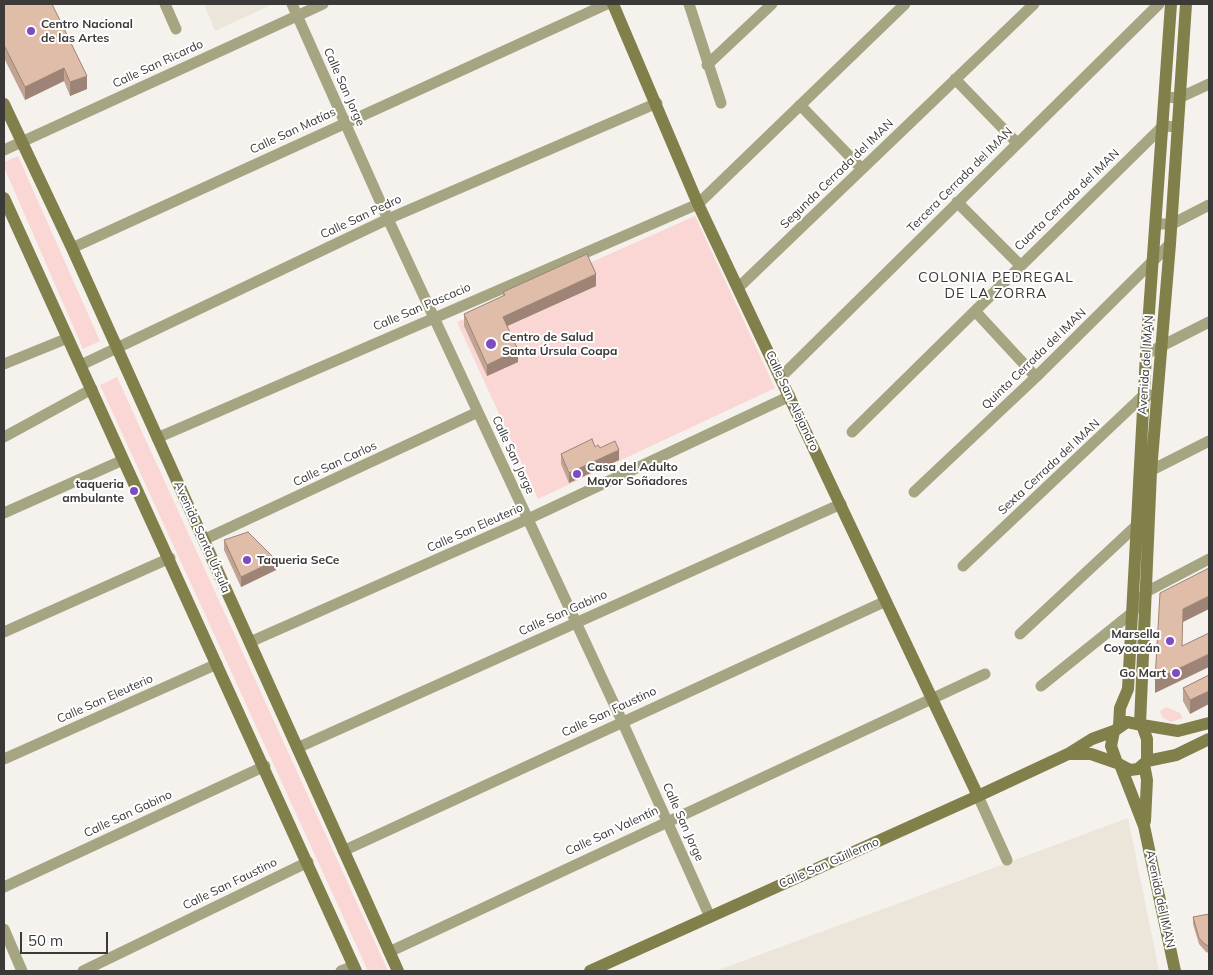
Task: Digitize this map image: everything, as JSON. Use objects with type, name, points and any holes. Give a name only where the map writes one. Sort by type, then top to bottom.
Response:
[{"type":"street","points":[[165,4],[176,29]]},
{"type":"street","name":"Calle San Jorge","points":[[292,4],[388,219],[435,316],[622,721],[710,917]]},
{"type":"street","name":"Calle San Ricardo","points":[[4,150],[323,4]]},
{"type":"street","name":"Calle San Matías","points":[[72,248],[607,4]]},
{"type":"street","name":"Calle San Alejandro","points":[[613,4],[657,103],[698,204],[978,796]]},
{"type":"street","points":[[688,4],[721,103]]},
{"type":"street","points":[[707,65],[772,4]]},
{"type":"street","points":[[698,204],[905,4]]},
{"type":"street","name":"Segunda Cerrada del IMAN","points":[[738,288],[1034,4]]},
{"type":"street","name":"Tercera Cerrada del IMAN","points":[[781,377],[1159,4]]},
{"type":"street","name":"Avenida del IMAN","points":[[1116,728],[1120,708],[1128,689],[1133,612],[1151,470],[1150,395],[1146,354],[1171,4]]},
{"type":"street","name":"Avenida del IMAN","points":[[1141,725],[1146,592],[1140,476],[1150,395],[1160,347],[1172,224],[1186,4]]},
{"type":"street","points":[[955,79],[1017,143]]},
{"type":"street","points":[[1165,97],[1179,98],[1209,84]]},
{"type":"street","name":"Calle San Pedro","points":[[81,365],[388,219],[657,103]]},
{"type":"street","name":"Avenida Santa Úrsula","points":[[4,104],[72,248],[398,971]]},
{"type":"street","points":[[800,105],[862,169]]},
{"type":"street","points":[[1163,126],[1178,126]]},
{"type":"street","name":"Cuarta Cerrada del IMAN","points":[[852,432],[1163,126]]},
{"type":"street","points":[[4,198],[265,766],[355,968],[341,971]]},
{"type":"street","points":[[957,202],[1020,265]]},
{"type":"street","name":"Calle San Pascacio","points":[[157,438],[435,316],[698,204]]},
{"type":"street","points":[[1156,224],[1172,224],[1209,205]]},
{"type":"street","name":"Quinta Cerrada del IMAN","points":[[914,492],[1036,377],[1170,244]]},
{"type":"street","points":[[975,311],[1036,377]]},
{"type":"street","points":[[1146,354],[1209,322]]},
{"type":"street","points":[[4,364],[68,338]]},
{"type":"street","points":[[4,437],[92,390]]},
{"type":"street","name":"Sexta Cerrada del IMAN","points":[[963,566],[1150,395]]},
{"type":"street","name":"Calle San Eleuterio","points":[[250,642],[528,519],[790,396]]},
{"type":"street","name":"Calle San Carlos","points":[[203,540],[478,412]]},
{"type":"street","points":[[1140,476],[1209,441]]},
{"type":"street","points":[[4,513],[123,460]]},
{"type":"street","name":"Calle San Gabino","points":[[298,748],[841,504]]},
{"type":"street","points":[[1020,634],[1108,553],[1143,526]]},
{"type":"street","points":[[4,632],[170,558]]},
{"type":"street","points":[[1041,686],[1102,639],[1133,612],[1146,592],[1209,559]]},
{"type":"street","name":"Calle San Faustino","points":[[344,851],[886,600]]},
{"type":"street","name":"Calle San Eleuterio","points":[[4,760],[217,664]]},
{"type":"street","name":"Calle San Valentín","points":[[389,952],[667,820],[985,674]]},
{"type":"street","points":[[1209,723],[1178,731],[1127,722],[1116,728],[1111,746],[1119,765],[1130,770],[1145,763],[1176,755],[1209,739]]},
{"type":"street","points":[[1141,725],[1146,739],[1145,763]]},
{"type":"street","name":"Calle San Guillermo","points":[[590,971],[978,796],[1068,754],[1092,739],[1116,728]]},
{"type":"street","name":"Calle San Guillermo","points":[[1068,754],[1091,754],[1119,765]]},
{"type":"street","name":"Avenida del IMAN","points":[[1144,826],[1147,780],[1145,763]]},
{"type":"street","name":"Avenida del IMAN","points":[[1119,765],[1144,826],[1174,971]]},
{"type":"street","name":"Calle San Gabino","points":[[4,887],[265,766]]},
{"type":"street","points":[[978,796],[1007,860]]},
{"type":"street","name":"Calle San Faustino","points":[[83,971],[308,862]]},
{"type":"street","points":[[4,929],[22,971]]},
{"type":"shaded area","points":[[204,4],[273,4],[215,31]]},
{"type":"shaded area","points":[[18,156],[100,341],[83,349],[4,167],[4,162]]},
{"type":"shaded area","points":[[695,216],[775,388],[538,499],[457,322]]},
{"type":"shaded area","points":[[117,377],[388,971],[368,971],[100,385]]},
{"type":"shaded area","points":[[1166,707],[1180,713],[1183,718],[1171,722],[1162,717],[1160,711]]},
{"type":"shaded area","points":[[1128,818],[1159,971],[716,971]]},
{"type":"building","name":"Centro Nacional de las Artes","points":[[4,4],[52,4],[87,76],[70,82],[64,68],[25,87],[4,45]]},
{"type":"building","points":[[587,254],[596,274],[503,317],[518,350],[487,365],[464,314],[505,295],[503,292]]},
{"type":"building","points":[[592,439],[595,447],[598,445],[600,448],[615,441],[619,450],[569,473],[561,454]]},
{"type":"building","name":"Taqueria SeCe","points":[[248,532],[276,560],[241,577],[224,540]]},
{"type":"building","points":[[1209,568],[1209,596],[1183,609],[1182,646],[1209,633],[1209,654],[1155,680],[1160,593]]},
{"type":"building","points":[[1209,675],[1209,691],[1190,700],[1183,688]]},
{"type":"building","points":[[1209,914],[1209,946],[1199,938],[1193,917]]},
{"type":"place","name":"Centro Nacional de las Artes","points":[[31,31]]},
{"type":"place","name":"Centro de Salud Santa Úrsula Coapa","points":[[491,344]]},
{"type":"place","name":"Casa del Adulto Mayor Soñadores","points":[[577,474]]},
{"type":"place","name":"taqueria ambulante","points":[[134,491]]},
{"type":"place","name":"Taqueria SeCe","points":[[247,560]]},
{"type":"place","name":"Marsella Coyoacán","points":[[1170,641]]},
{"type":"place","name":"Go Mart","points":[[1176,673]]},
{"type":"district","name":"COLONIA PEDREGAL DE LA ZORRA","points":[[996,286]]}]
